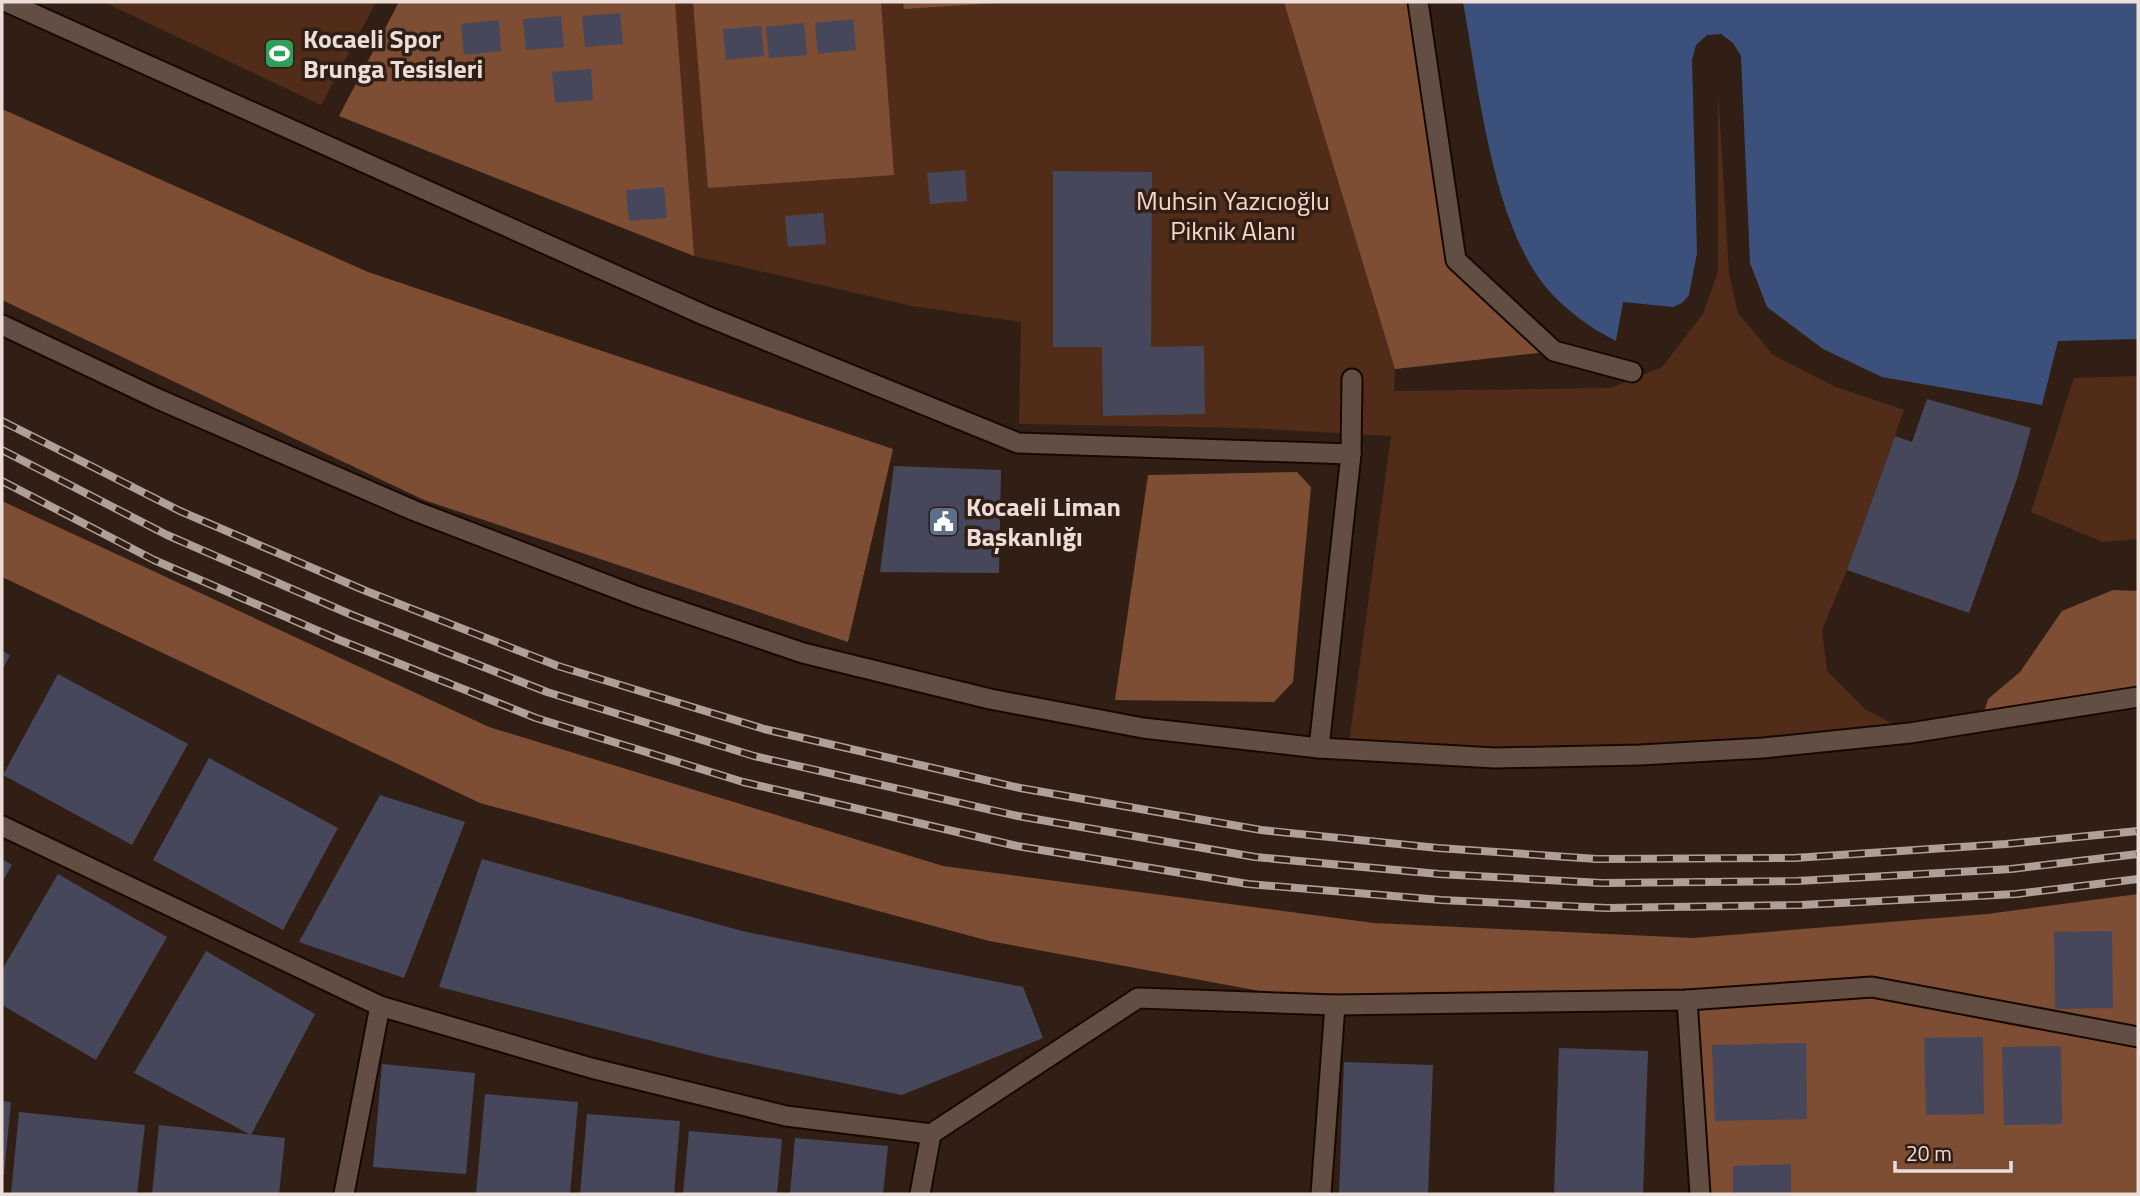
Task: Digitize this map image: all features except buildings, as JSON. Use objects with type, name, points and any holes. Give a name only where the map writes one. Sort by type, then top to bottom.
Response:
[{"type":"street","points":[[7,2],[704,315],[1018,443],[1351,454]]},
{"type":"street","points":[[1418,2],[1456,260],[1555,351],[1632,372]]},
{"type":"street","points":[[2,325],[158,399],[415,511],[636,597],[803,653],[990,699],[1118,723],[1320,748],[1495,758],[1640,755],[1763,748],[1910,733],[2138,697]]},
{"type":"street","points":[[1320,748],[1351,454],[1352,379]]},
{"type":"street","points":[[2,826],[380,1006],[591,1068],[786,1115],[931,1134],[1138,998],[1335,1005],[1687,1000],[1872,987],[2138,1037]]},
{"type":"street","points":[[1687,1000],[1700,1194]]},
{"type":"street","points":[[1321,1194],[1335,1005]]},
{"type":"street","points":[[345,1194],[380,1006]]},
{"type":"street","points":[[920,1194],[931,1134]]},
{"type":"green space","name":"Kocaeli Spor Brunga Tesisleri","points":[[104,2],[376,2],[321,105]]},
{"type":"green space","name":"Muhsin Yazıcıoğlu Piknik Alanı","points":[[399,2],[1418,2],[1456,260],[1554,351],[1395,369],[1394,391],[1611,388],[1662,367],[1703,314],[1718,272],[1718,91],[1729,273],[1738,313],[1773,355],[1836,387],[1904,410],[1847,570],[1822,630],[1827,671],[1865,709],[1910,733],[1763,748],[1348,750],[1391,436],[1249,428],[1019,424],[1021,322],[912,306],[694,256],[339,116]]},
{"type":"green space","points":[[2138,376],[2138,539],[2103,542],[2031,512],[2074,378]]},
{"type":"shaded area","points":[[399,2],[675,2],[694,256],[339,116]]},
{"type":"shaded area","points":[[693,2],[881,2],[894,175],[708,188]]},
{"type":"shaded area","points":[[903,2],[1012,2],[904,9]]},
{"type":"shaded area","points":[[1284,2],[1418,2],[1456,260],[1554,351],[1395,369]]},
{"type":"shaded area","points":[[2,109],[368,272],[893,449],[848,642],[424,500],[2,300]]},
{"type":"shaded area","points":[[1297,472],[1311,487],[1293,682],[1274,702],[1115,700],[1148,475]]},
{"type":"shaded area","points":[[2,501],[489,727],[943,866],[1374,923],[1693,938],[1987,914],[2138,894],[2138,1194],[1700,1194],[1686,1000],[1335,1005],[989,941],[480,803],[2,577]]},
{"type":"shaded area","points":[[2113,590],[2138,591],[2138,697],[1981,722],[1988,699],[2020,672],[2062,611]]},
{"type":"water","points":[[1463,2],[2138,2],[2138,339],[2058,341],[2042,405],[1882,377],[1823,349],[1767,307],[1750,263],[1741,56],[1733,43],[1721,34],[1707,35],[1696,45],[1692,60],[1697,253],[1689,295],[1682,303],[1673,307],[1623,302],[1616,341],[1578,317],[1552,294],[1527,258],[1512,226],[1490,150]]},
{"type":"railway","points":[[2,421],[180,511],[366,591],[558,666],[764,729],[1020,788],[1261,830],[1438,848],[1597,859],[1794,858],[2006,844],[2138,831]]},
{"type":"railway","points":[[2,450],[167,535],[352,615],[547,692],[754,756],[1018,816],[1255,857],[1439,874],[1602,883],[1797,881],[2011,869],[2138,854]]},
{"type":"railway","points":[[2,481],[154,560],[337,639],[536,718],[743,782],[1017,846],[1248,884],[1441,900],[1607,908],[1801,905],[2016,894],[2138,879]]},
{"type":"place","name":"Kocaeli Spor Brunga Tesisleri","points":[[280,53]]},
{"type":"place","name":"Kocaeli Liman Başkanlığı","points":[[943,521]]}]
